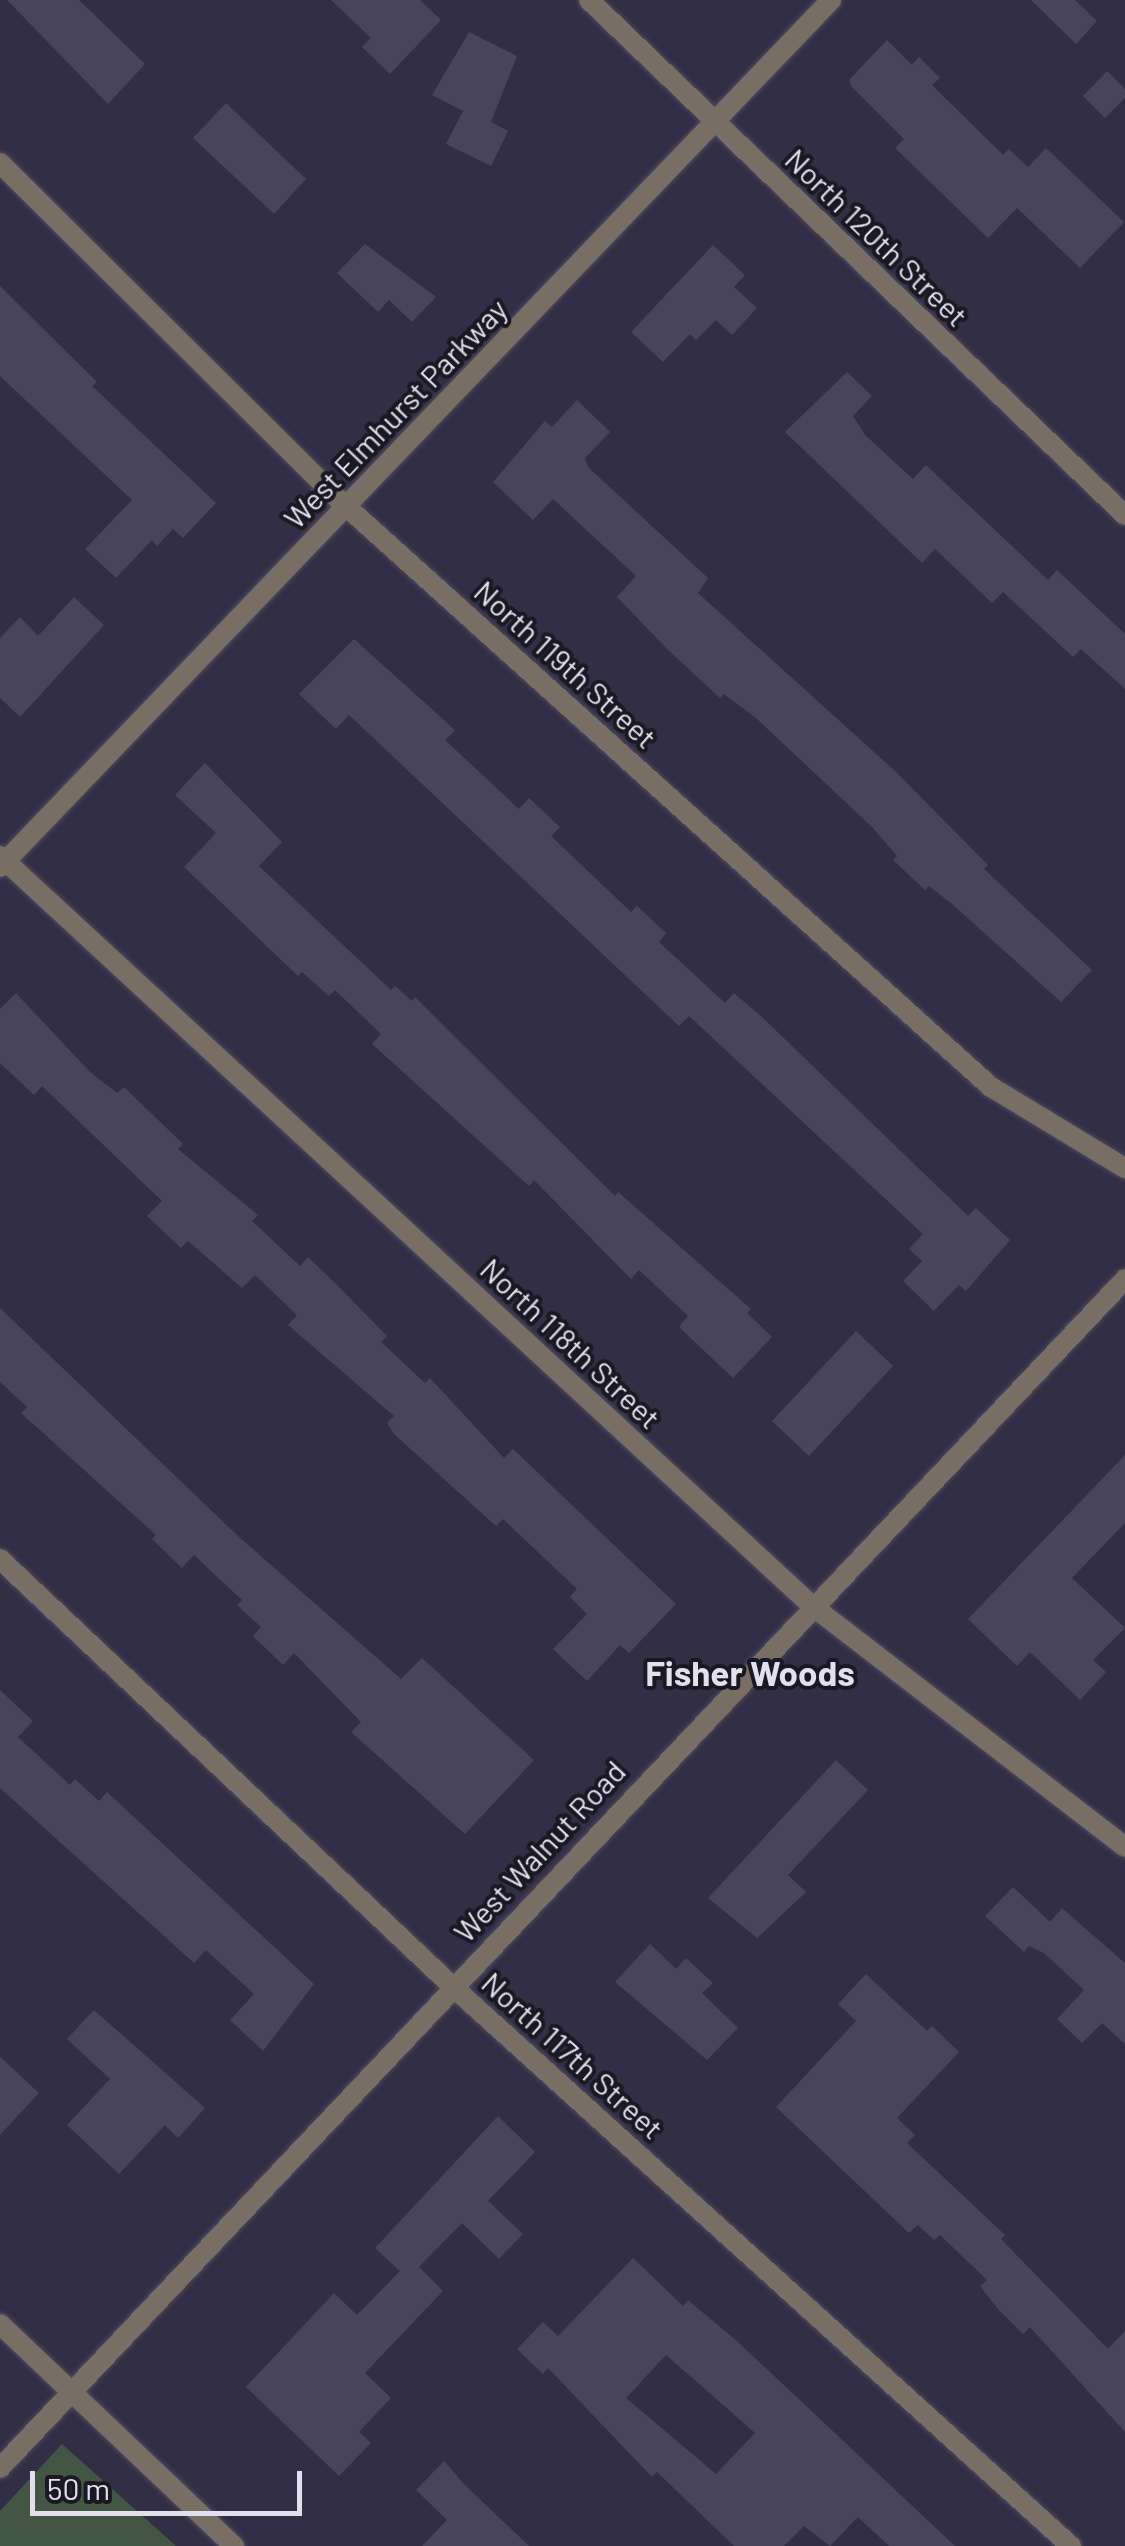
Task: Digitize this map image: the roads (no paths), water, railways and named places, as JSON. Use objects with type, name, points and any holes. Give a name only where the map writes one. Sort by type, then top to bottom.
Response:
[{"type":"street","name":"North 120th Street","points":[[589,0],[1125,515]]},
{"type":"street","name":"West Elmhurst Parkway","points":[[2,861],[831,0]]},
{"type":"street","name":"North 119th Street","points":[[0,164],[347,507],[991,1087],[1125,1168]]},
{"type":"street","name":"North 118th Street","points":[[2,861],[811,1605],[1125,1847]]},
{"type":"street","name":"West Walnut Road","points":[[0,2468],[811,1605],[1125,1279]]},
{"type":"street","name":"North 117th Street","points":[[0,1559],[452,1986],[1071,2546]]},
{"type":"street","points":[[0,2324],[234,2546]]},
{"type":"district","name":"Fisher Woods","points":[[750,1672]]}]
